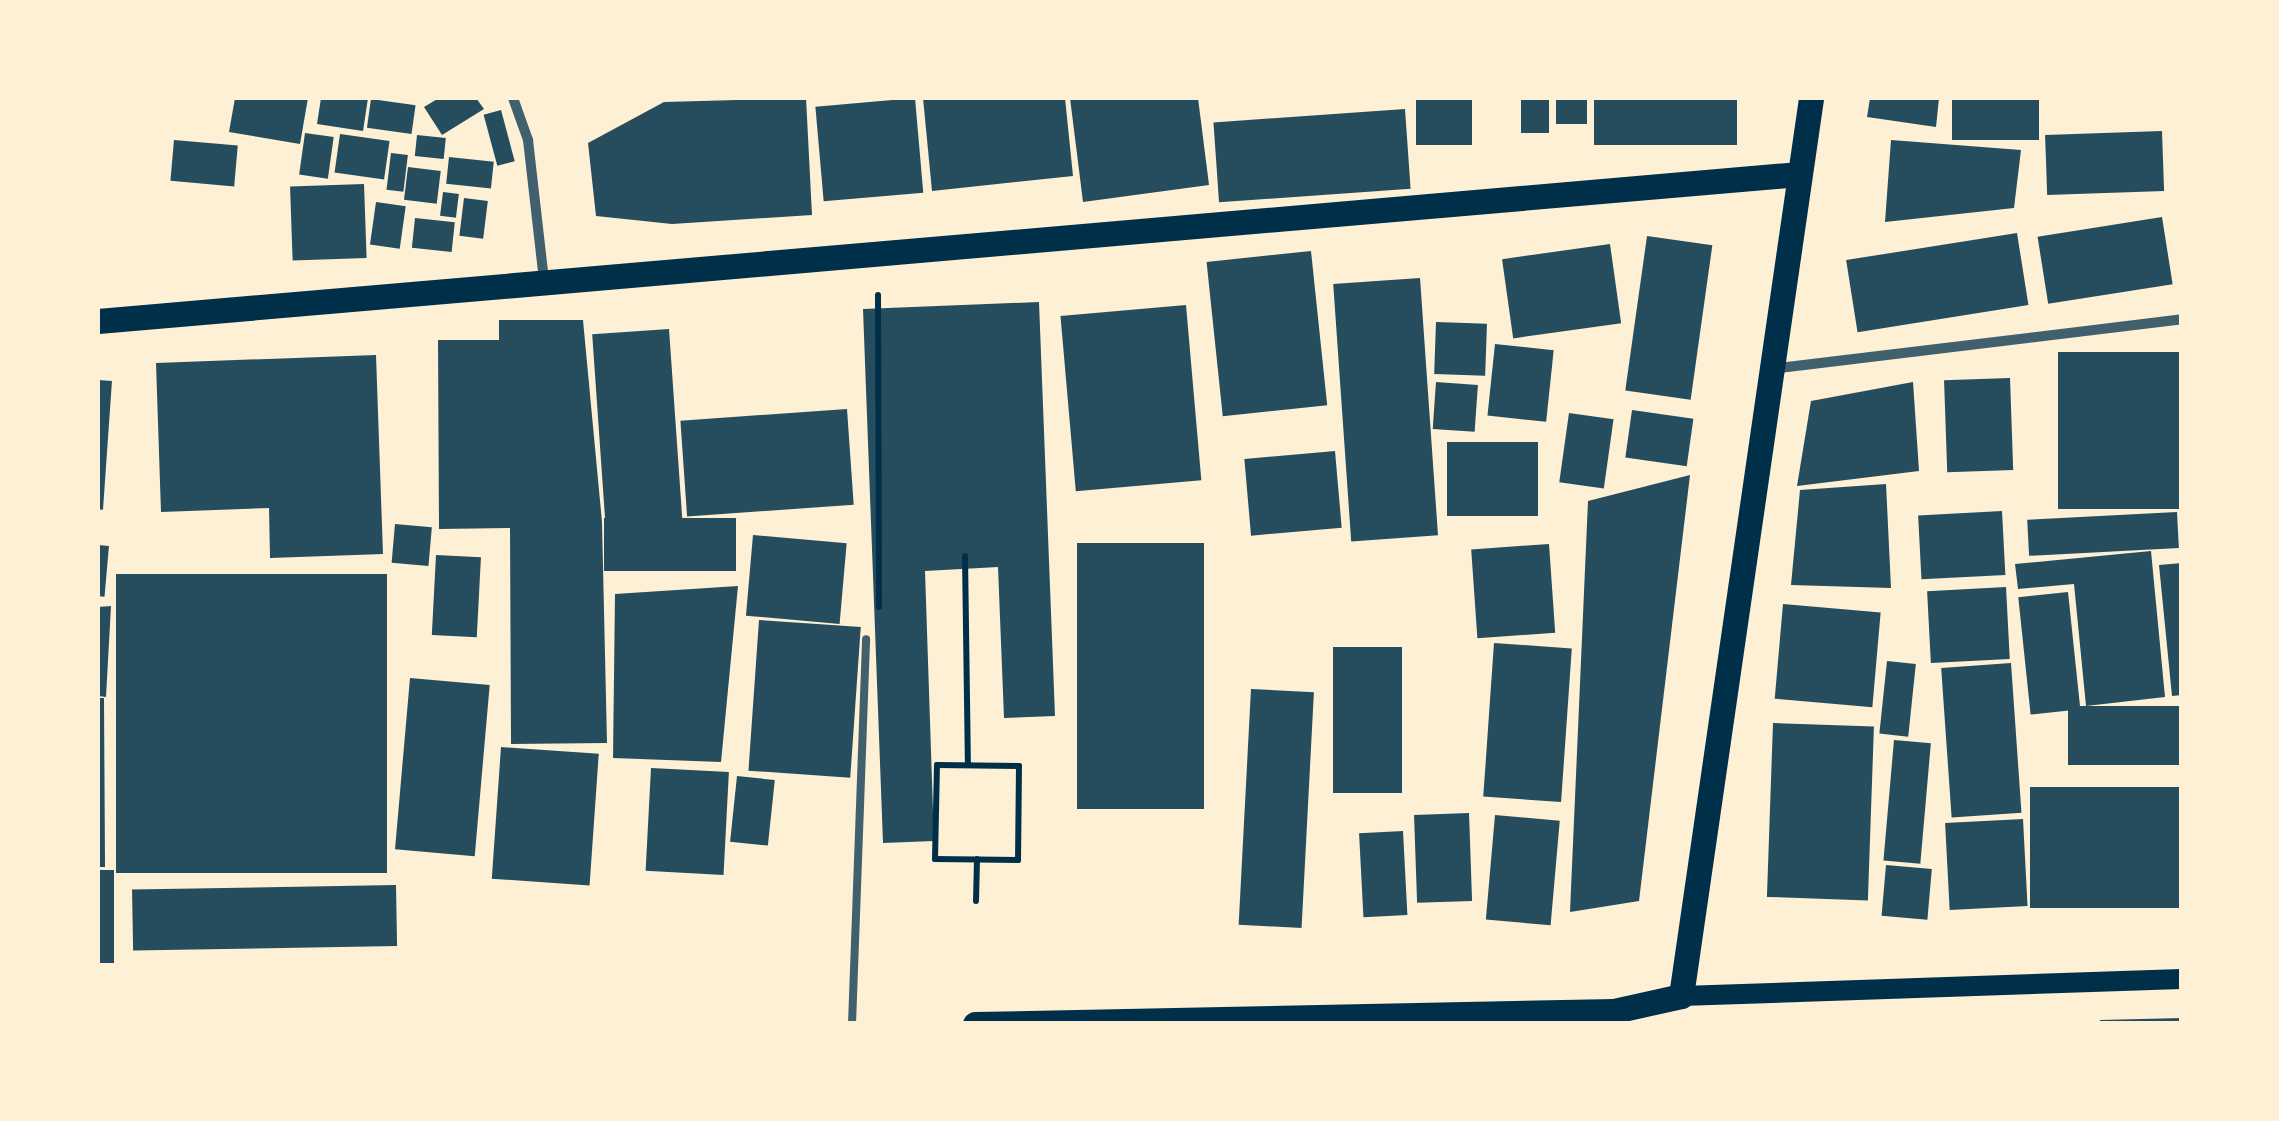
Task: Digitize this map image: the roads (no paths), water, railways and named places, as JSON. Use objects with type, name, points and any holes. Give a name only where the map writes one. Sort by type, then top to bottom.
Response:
[{"type":"main road","points":[[1681,996],[1766,369],[1811,98]]},
{"type":"main road","points":[[98,321],[1798,174]]},
{"type":"main road","points":[[974,1024],[1614,1017],[1681,996],[2182,979]]},
{"type":"street","points":[[513,98],[528,140],[544,281]]},
{"type":"street","points":[[1766,369],[2182,319]]},
{"type":"lane","points":[[852,1024],[866,638]]}]
